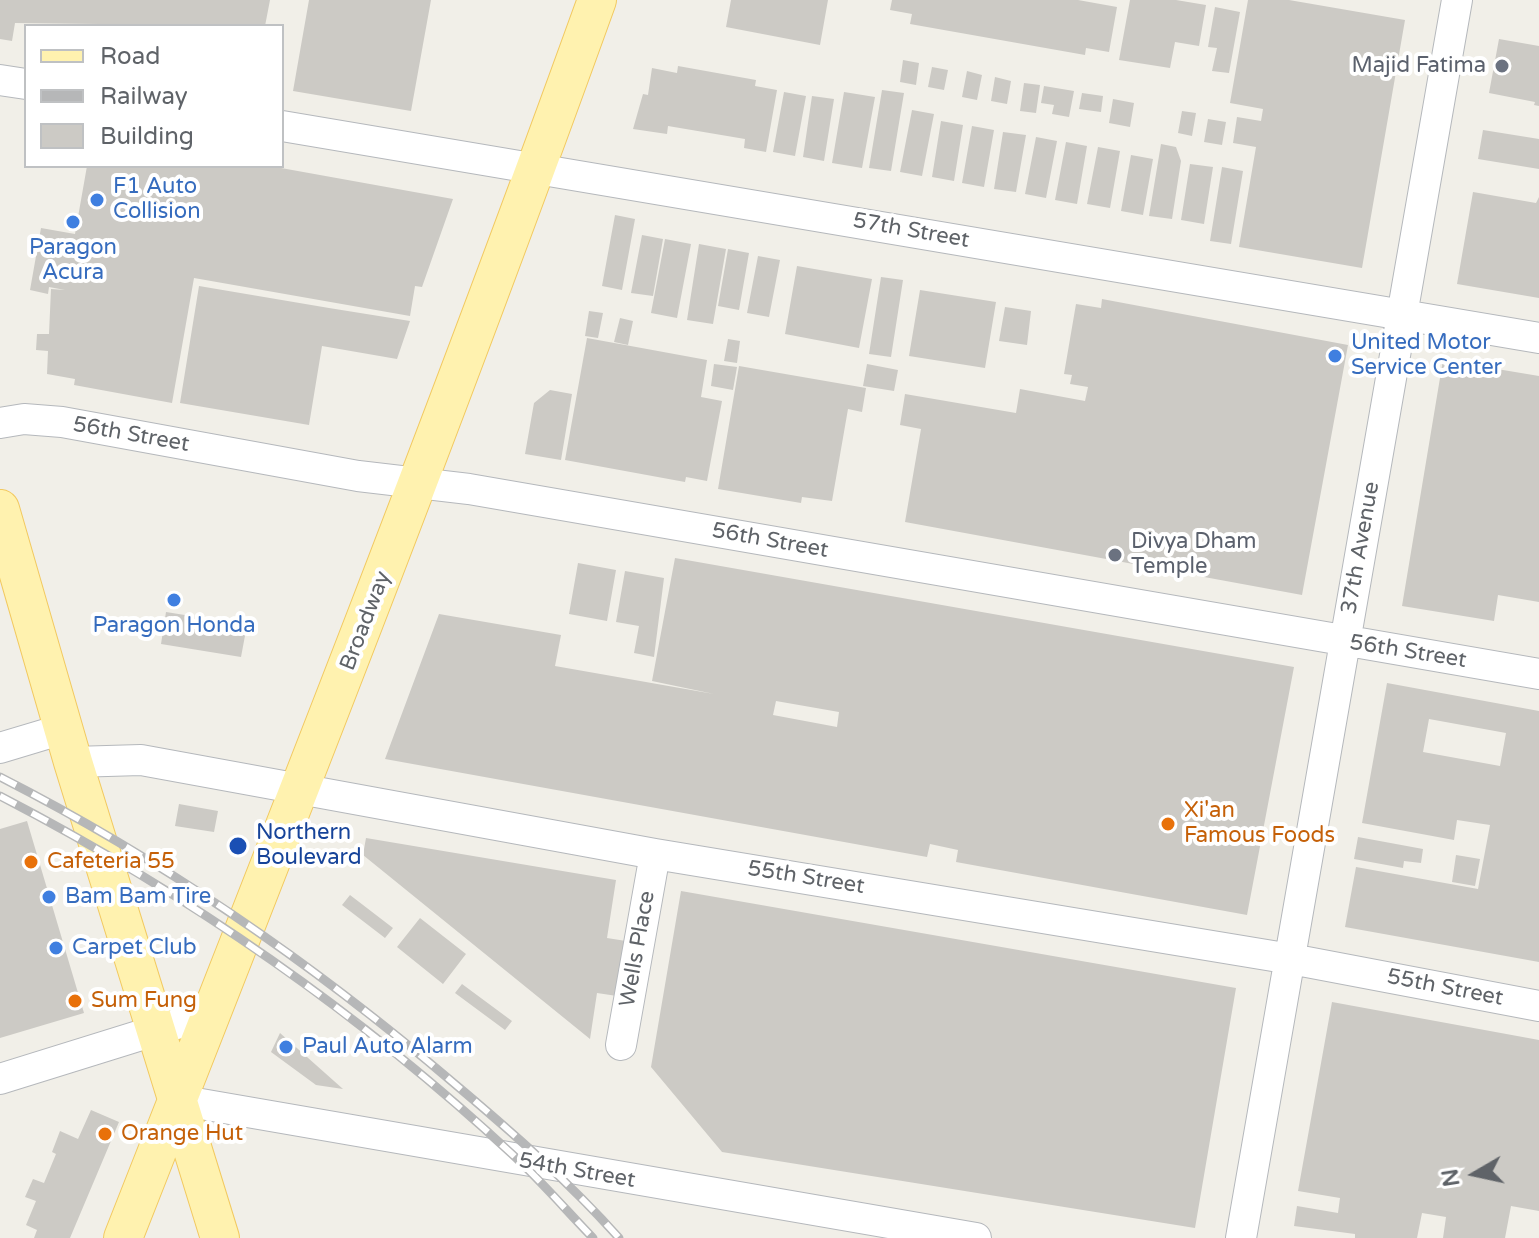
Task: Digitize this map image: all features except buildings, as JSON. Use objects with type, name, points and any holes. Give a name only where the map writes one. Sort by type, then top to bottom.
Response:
[{"type":"main road","name":"Broadway","points":[[123,1238],[301,789],[597,0]]},
{"type":"main road","points":[[0,509],[68,745],[220,1238]]},
{"type":"street","name":"37th Avenue","points":[[1241,1238],[1457,0]]},
{"type":"street","points":[[0,80],[24,84]]},
{"type":"street","name":"57th Street","points":[[284,126],[1539,338]]},
{"type":"street","name":"56th Street","points":[[0,423],[24,419],[62,422],[358,476],[485,491],[1539,674]]},
{"type":"street","name":"55th Street","points":[[0,748],[68,745],[655,854],[1291,959],[1539,1006]]},
{"type":"street","name":"Wells Place","points":[[621,1045],[655,854]]},
{"type":"street","points":[[0,1079],[212,1013]]},
{"type":"street","name":"54th Street","points":[[178,1100],[976,1238]]},
{"type":"railway","points":[[0,777],[61,809],[180,880],[293,957],[403,1041],[477,1103],[580,1197],[619,1238]]},
{"type":"railway","points":[[0,796],[69,833],[203,914],[332,1004],[455,1103],[513,1155],[593,1238]]},
{"type":"place","name":"Majid Fatima","points":[[1502,66]]},
{"type":"place","name":"F1 Auto Collision","points":[[97,200]]},
{"type":"place","name":"Paragon Acura","points":[[73,222]]},
{"type":"place","name":"United Motor Service Center","points":[[1335,356]]},
{"type":"place","name":"Divya Dham Temple","points":[[1115,555]]},
{"type":"place","name":"Paragon Honda","points":[[174,600]]},
{"type":"place","name":"Xi'an Famous Foods","points":[[1168,824]]},
{"type":"place","name":"Northern Boulevard","points":[[238,846]]},
{"type":"place","name":"Cafeteria 55","points":[[31,862]]},
{"type":"place","name":"Bam Bam Tire","points":[[49,897]]},
{"type":"place","name":"Carpet Club","points":[[56,948]]},
{"type":"place","name":"Sum Fung","points":[[75,1001]]},
{"type":"place","name":"Paul Auto Alarm","points":[[286,1047]]},
{"type":"place","name":"Orange Hut","points":[[105,1134]]}]
